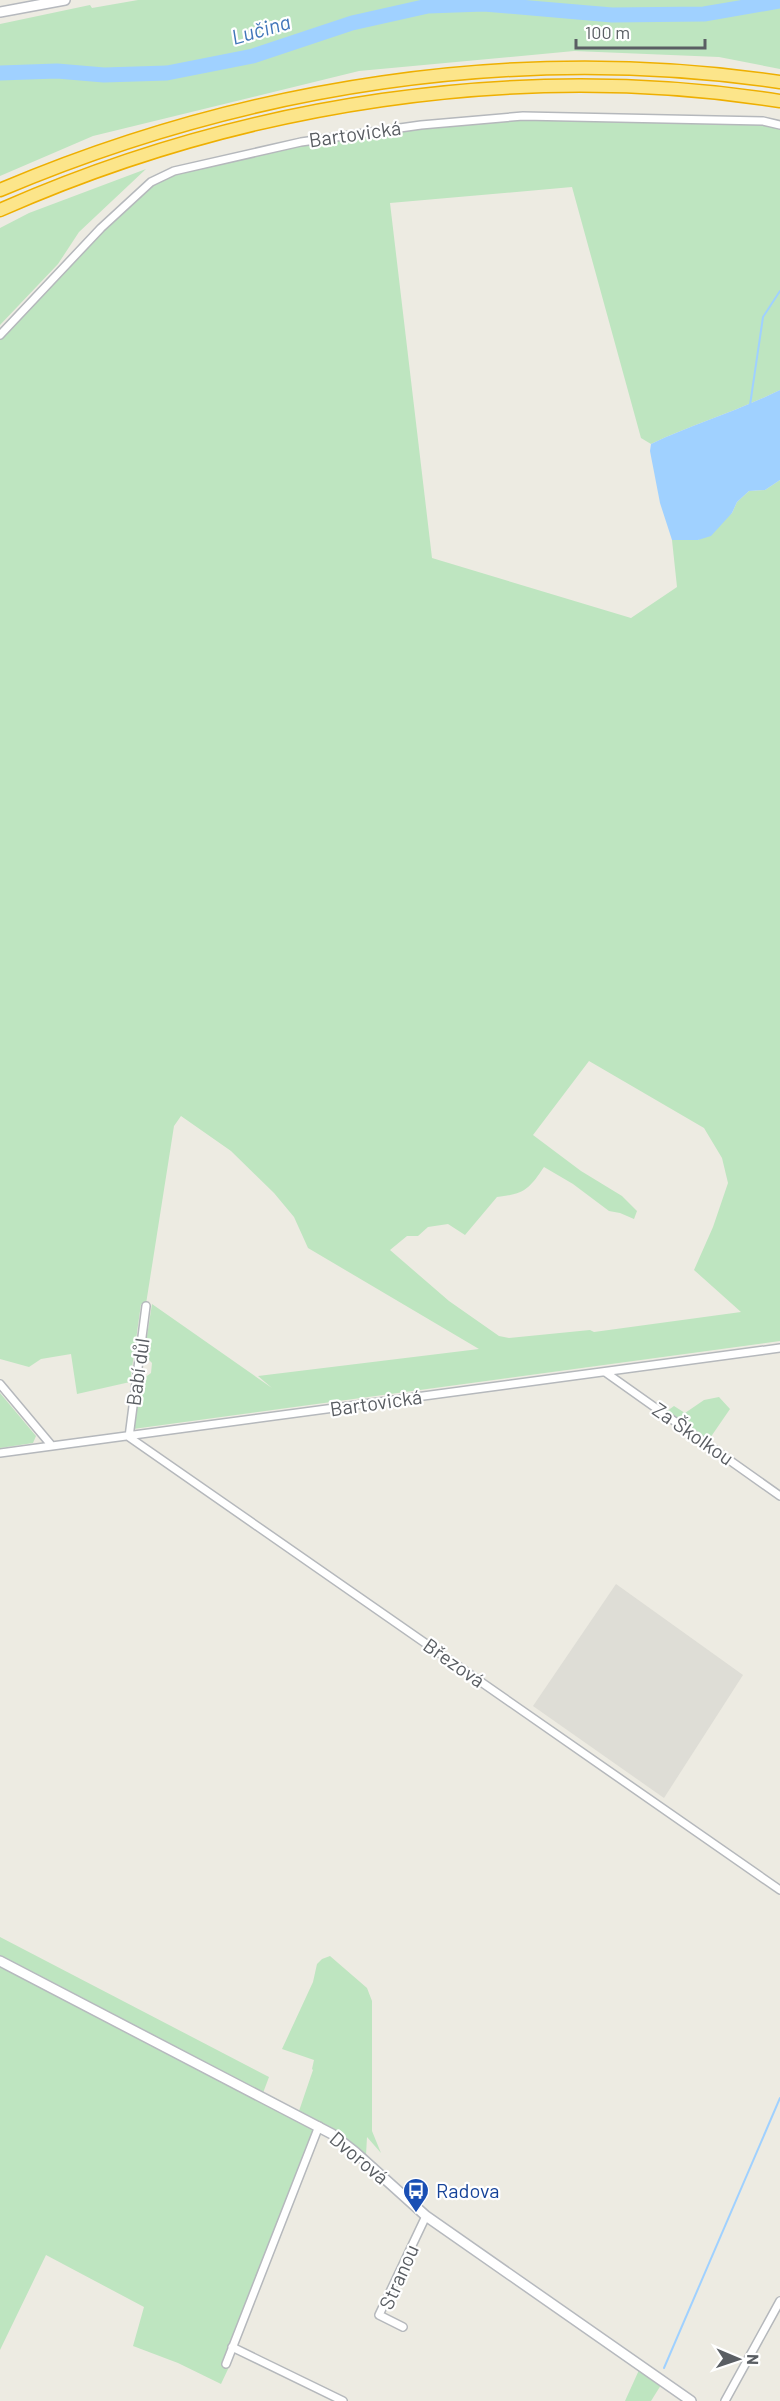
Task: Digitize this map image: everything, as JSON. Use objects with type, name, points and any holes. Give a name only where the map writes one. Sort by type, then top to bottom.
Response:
[{"type":"highway","points":[[0,190],[100,150],[210,117],[327,91],[412,78],[560,66],[729,74],[780,82]]},
{"type":"highway","points":[[0,210],[108,167],[217,134],[274,120],[410,96],[499,87],[617,85],[722,92],[780,101]]},
{"type":"street","points":[[0,12],[65,0]]},
{"type":"street","name":"Bartovická","points":[[0,335],[101,228],[151,182],[174,171],[301,141],[421,125],[523,116],[763,121],[780,125]]},
{"type":"street","name":"Babí důl","points":[[129,1437],[146,1306]]},
{"type":"street","name":"Bartovická","points":[[0,1453],[780,1348]]},
{"type":"street","name":"Za Školkou","points":[[605,1372],[780,1496]]},
{"type":"street","points":[[0,1384],[52,1446]]},
{"type":"street","name":"Březová","points":[[129,1437],[780,1890]]},
{"type":"street","name":"Dvorová","points":[[0,1961],[320,2126],[355,2152],[426,2216],[691,2401]]},
{"type":"street","points":[[226,2364],[320,2126]]},
{"type":"street","name":"Stranou","points":[[403,2327],[379,2315],[426,2216]]},
{"type":"street","points":[[725,2401],[780,2301]]},
{"type":"street","points":[[232,2347],[343,2401]]},
{"type":"shaded area","points":[[616,1584],[743,1675],[664,1798],[533,1706]]},
{"type":"green space","points":[[138,0],[780,0],[780,69],[719,57],[574,51],[359,71],[93,136],[0,176],[0,24],[90,5],[92,8]]},
{"type":"green space","points":[[523,116],[763,121],[780,125],[780,390],[651,444],[641,438],[572,187],[390,203],[432,558],[631,618],[677,587],[672,540],[698,540],[732,513],[737,502],[749,491],[765,490],[780,480],[780,1341],[133,1429],[140,1381],[151,1373],[152,1363],[144,1355],[152,1304],[272,1388],[258,1376],[479,1349],[308,1248],[294,1217],[274,1193],[231,1151],[181,1116],[174,1126],[146,1304],[141,1304],[130,1382],[77,1394],[71,1354],[41,1359],[29,1367],[0,1359],[0,337],[67,264],[151,182],[174,171],[301,142]],"holes":[[[589,1061],[704,1128],[722,1158],[728,1183],[713,1227],[694,1270],[741,1312],[594,1332],[590,1330],[509,1338],[499,1336],[449,1301],[390,1250],[407,1236],[418,1236],[428,1227],[448,1224],[465,1235],[497,1197],[525,1189],[544,1167],[573,1184],[609,1211],[634,1219],[637,1211],[622,1196],[581,1171],[533,1135]]]},
{"type":"green space","points":[[146,169],[79,232],[58,264],[0,325],[0,228],[29,213]]},
{"type":"green space","points":[[0,1393],[36,1436],[33,1443],[0,1448]]},
{"type":"green space","points":[[719,1397],[730,1409],[708,1441],[667,1411],[674,1406],[685,1413],[704,1400]]},
{"type":"green space","points":[[0,1937],[269,2077],[263,2093],[0,1955]]},
{"type":"green space","points":[[330,1956],[367,1988],[372,2001],[372,2131],[381,2153],[367,2137],[366,2155],[343,2136],[299,2111],[313,2070],[314,2060],[282,2049],[313,1982],[317,1964]]},
{"type":"green space","points":[[0,1967],[315,2129],[222,2364],[229,2367],[221,2384],[178,2363],[133,2346],[144,2307],[46,2255],[0,2350]]},
{"type":"green space","points":[[639,2370],[661,2385],[651,2401],[625,2401]]},
{"type":"water","points":[[780,390],[780,480],[765,490],[749,491],[737,502],[732,513],[711,536],[698,540],[672,540],[660,503],[650,451],[651,444]]},
{"type":"waterway","name":"Lučina","points":[[0,73],[57,71],[104,75],[167,73],[253,56],[352,23],[428,6],[484,4],[612,15],[704,14],[780,1]]},
{"type":"waterway","points":[[750,405],[763,317],[780,291]]},
{"type":"waterway","points":[[664,2368],[780,2098]]},
{"type":"place","name":"Radova","points":[[416,2214]]}]
